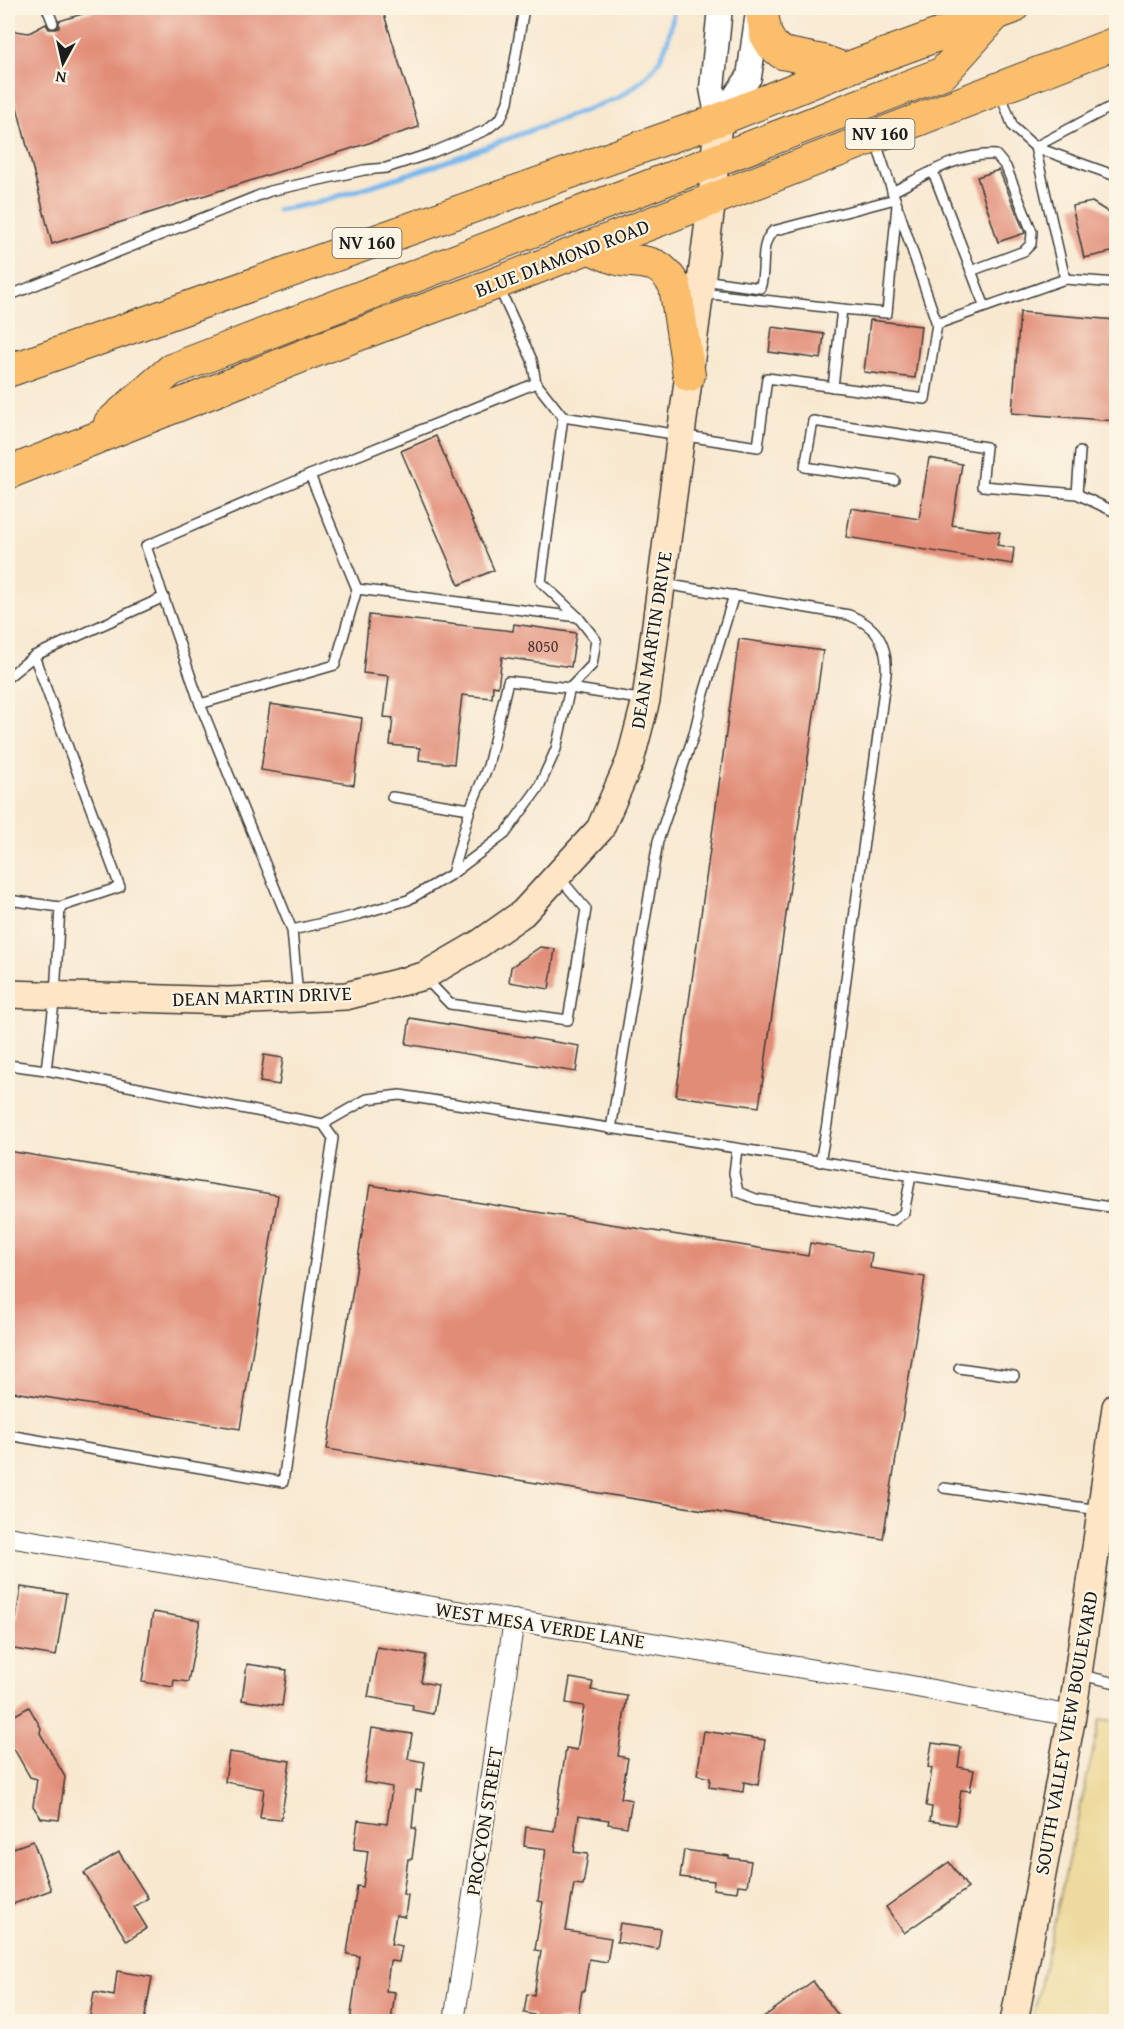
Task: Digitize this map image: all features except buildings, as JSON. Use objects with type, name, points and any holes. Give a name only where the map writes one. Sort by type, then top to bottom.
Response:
[{"type":"highway","points":[[760,8],[766,34],[772,45],[782,53],[791,57],[823,61],[845,69]]},
{"type":"highway","name":"NV 160","points":[[10,369],[718,120],[845,69],[1004,10]]},
{"type":"highway","points":[[92,439],[171,370],[943,73],[1004,10]]},
{"type":"highway","name":"BLUE DIAMOND ROAD","points":[[8,473],[325,347],[590,248],[1116,43]]},
{"type":"highway","points":[[590,248],[619,260],[650,262],[668,273],[675,286],[689,375]]},
{"type":"main road","name":"DEAN MARTIN DRIVE","points":[[8,993],[228,1001],[346,996],[424,976],[479,944],[523,913],[600,829],[630,761],[646,700],[712,200],[718,120]]},
{"type":"main road","name":"SOUTH VALLEY VIEW BOULEVARD","points":[[1014,2022],[1072,1716],[1116,1407]]},
{"type":"street","name":"DEAN MARTIN DRIVE","points":[[718,120],[712,88],[720,8]]},
{"type":"street","points":[[718,120],[749,77],[760,8]]},
{"type":"street","name":"WEST MESA VERDE LANE","points":[[8,1537],[906,1685],[1072,1716]]},
{"type":"street","name":"PROCYON STREET","points":[[453,2022],[514,1620]]},
{"type":"lane","points":[[48,8],[52,23]]},
{"type":"lane","points":[[8,296],[270,191],[364,170],[386,168],[486,130],[501,118],[508,102],[524,8]]},
{"type":"lane","points":[[999,88],[1012,128],[1035,147],[1116,176]]},
{"type":"lane","points":[[1035,147],[1116,104]]},
{"type":"lane","points":[[497,283],[532,360],[536,383],[562,417],[758,447],[767,378],[926,399],[937,324],[874,137]]},
{"type":"lane","points":[[1035,147],[1065,279]]},
{"type":"lane","points":[[701,286],[760,288],[767,238],[773,231],[895,199],[933,172],[965,158],[983,154],[996,155],[1006,167],[1032,232],[1030,244],[1024,251],[971,271]]},
{"type":"lane","points":[[933,172],[985,307]]},
{"type":"lane","points":[[701,286],[842,309],[887,313],[895,199]]},
{"type":"lane","points":[[937,324],[1065,279],[1116,283]]},
{"type":"lane","points":[[833,387],[842,309]]},
{"type":"lane","points":[[298,998],[292,930],[200,704],[146,546],[310,475],[536,383]]},
{"type":"lane","points":[[292,930],[408,900],[452,874],[505,834],[539,787],[556,749],[570,688],[592,665],[596,640],[578,617],[540,582],[562,417]]},
{"type":"lane","points":[[894,480],[805,467],[813,421],[986,447],[982,486],[1077,494],[1116,511]]},
{"type":"lane","points":[[1077,494],[1080,453]]},
{"type":"lane","points":[[200,704],[335,665],[357,589],[310,475]]},
{"type":"lane","points":[[661,583],[849,615],[870,627],[878,635],[885,649],[887,662],[885,686],[820,1162]]},
{"type":"lane","points":[[357,589],[578,617]]},
{"type":"lane","points":[[611,1129],[658,841],[694,734],[734,595]]},
{"type":"lane","points":[[8,677],[34,656],[164,597]]},
{"type":"lane","points":[[8,900],[60,908],[120,887],[34,656]]},
{"type":"lane","points":[[452,874],[471,809],[488,766],[508,681],[646,700]]},
{"type":"lane","points":[[392,797],[471,809]]},
{"type":"lane","points":[[424,976],[450,1004],[568,1020],[586,909],[558,877]]},
{"type":"lane","points":[[46,1070],[55,995],[60,908]]},
{"type":"lane","points":[[8,1065],[46,1070],[323,1124],[367,1099],[400,1095],[1116,1208]]},
{"type":"lane","points":[[8,1435],[284,1482],[333,1138],[323,1124]]},
{"type":"lane","points":[[737,1149],[735,1173],[738,1192],[756,1199],[893,1221],[904,1213],[910,1176]]},
{"type":"lane","points":[[959,1368],[1014,1376]]},
{"type":"lane","points":[[944,1488],[1102,1510]]},
{"type":"lane","points":[[1078,1675],[1116,1683]]},
{"type":"sand","points":[[1100,1720],[1116,1722],[1116,2021],[1032,2021]]},
{"type":"waterway","points":[[278,210],[320,202],[437,165],[618,98],[643,80],[659,61],[672,24],[674,8]]}]
